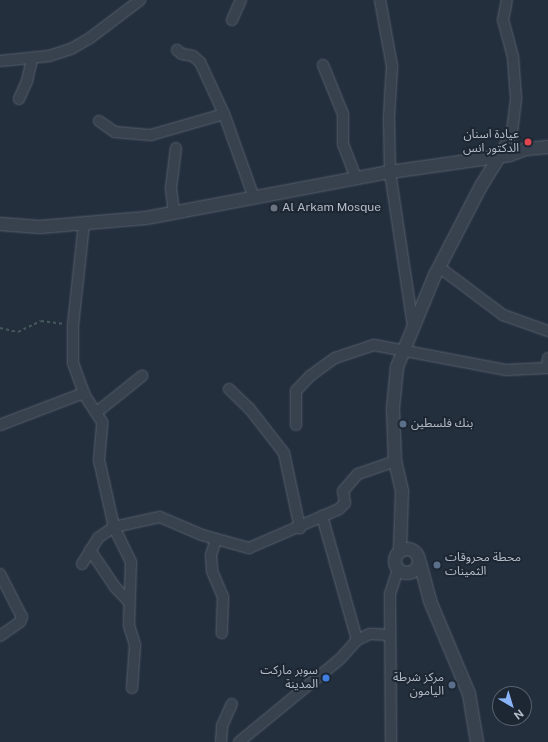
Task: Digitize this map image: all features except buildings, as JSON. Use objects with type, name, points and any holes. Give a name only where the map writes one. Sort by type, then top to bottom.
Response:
[{"type":"street","points":[[0,61],[32,59],[60,53],[80,44],[140,0]]},
{"type":"street","points":[[232,20],[241,0]]},
{"type":"street","points":[[380,0],[392,66],[389,117],[390,172],[413,325]]},
{"type":"street","points":[[391,742],[390,594],[398,570],[395,562],[400,552],[402,491],[395,461],[393,391],[403,350],[439,267],[481,186],[500,157],[512,132],[516,98],[513,57],[503,20],[507,0]]},
{"type":"street","points":[[177,50],[198,60],[224,114],[254,198]]},
{"type":"street","points":[[19,99],[27,81],[32,59]]},
{"type":"street","points":[[323,65],[343,114],[343,144],[356,178]]},
{"type":"street","points":[[98,121],[115,132],[151,135],[224,114]]},
{"type":"street","points":[[0,224],[40,228],[174,213],[390,172],[500,157],[548,147]]},
{"type":"street","points":[[174,213],[171,188],[176,148]]},
{"type":"street","points":[[84,224],[72,325],[73,363],[84,393],[97,412],[103,427],[99,460],[114,527],[131,562],[129,625],[136,645],[132,688]]},
{"type":"street","points":[[439,267],[480,300],[503,315],[548,331]]},
{"type":"street","points":[[296,425],[296,391],[310,376],[335,358],[374,345],[403,350],[443,360],[506,370],[547,368],[548,358]]},
{"type":"street","points":[[97,412],[142,376]]},
{"type":"street","points":[[229,389],[249,408],[284,453],[300,528]]},
{"type":"street","points":[[0,426],[84,393]]},
{"type":"street","points":[[82,564],[98,538],[114,527],[160,517],[216,539],[249,548],[300,528],[342,506],[345,503],[343,491],[358,474],[395,461]]},
{"type":"street","points":[[322,516],[357,640]]},
{"type":"street","points":[[216,539],[211,555],[212,571],[223,597],[222,634]]},
{"type":"street","points":[[90,550],[115,587],[129,602]]},
{"type":"street","points":[[400,552],[412,550],[418,555],[430,601],[469,694],[477,742]]},
{"type":"street","points":[[398,570],[409,574],[416,570],[420,563]]},
{"type":"street","points":[[0,574],[22,617],[20,622],[0,636]]},
{"type":"street","points":[[239,742],[340,660],[357,640],[370,634],[390,634]]},
{"type":"street","points":[[221,742],[222,726],[232,704]]},
{"type":"path","points":[[0,328],[18,332],[41,321],[72,325]]},
{"type":"place","name":"عيادة اسنان الدكتور انس","points":[[528,142]]},
{"type":"place","name":"Al Arkam Mosque","points":[[274,208]]},
{"type":"place","name":"بنك فلسطين","points":[[403,424]]},
{"type":"place","name":"محطة محروقات الثمينات","points":[[437,565]]},
{"type":"place","name":"سوبر ماركت المدينة","points":[[326,678]]},
{"type":"place","name":"مركز شرطة اليامون","points":[[452,685]]}]
